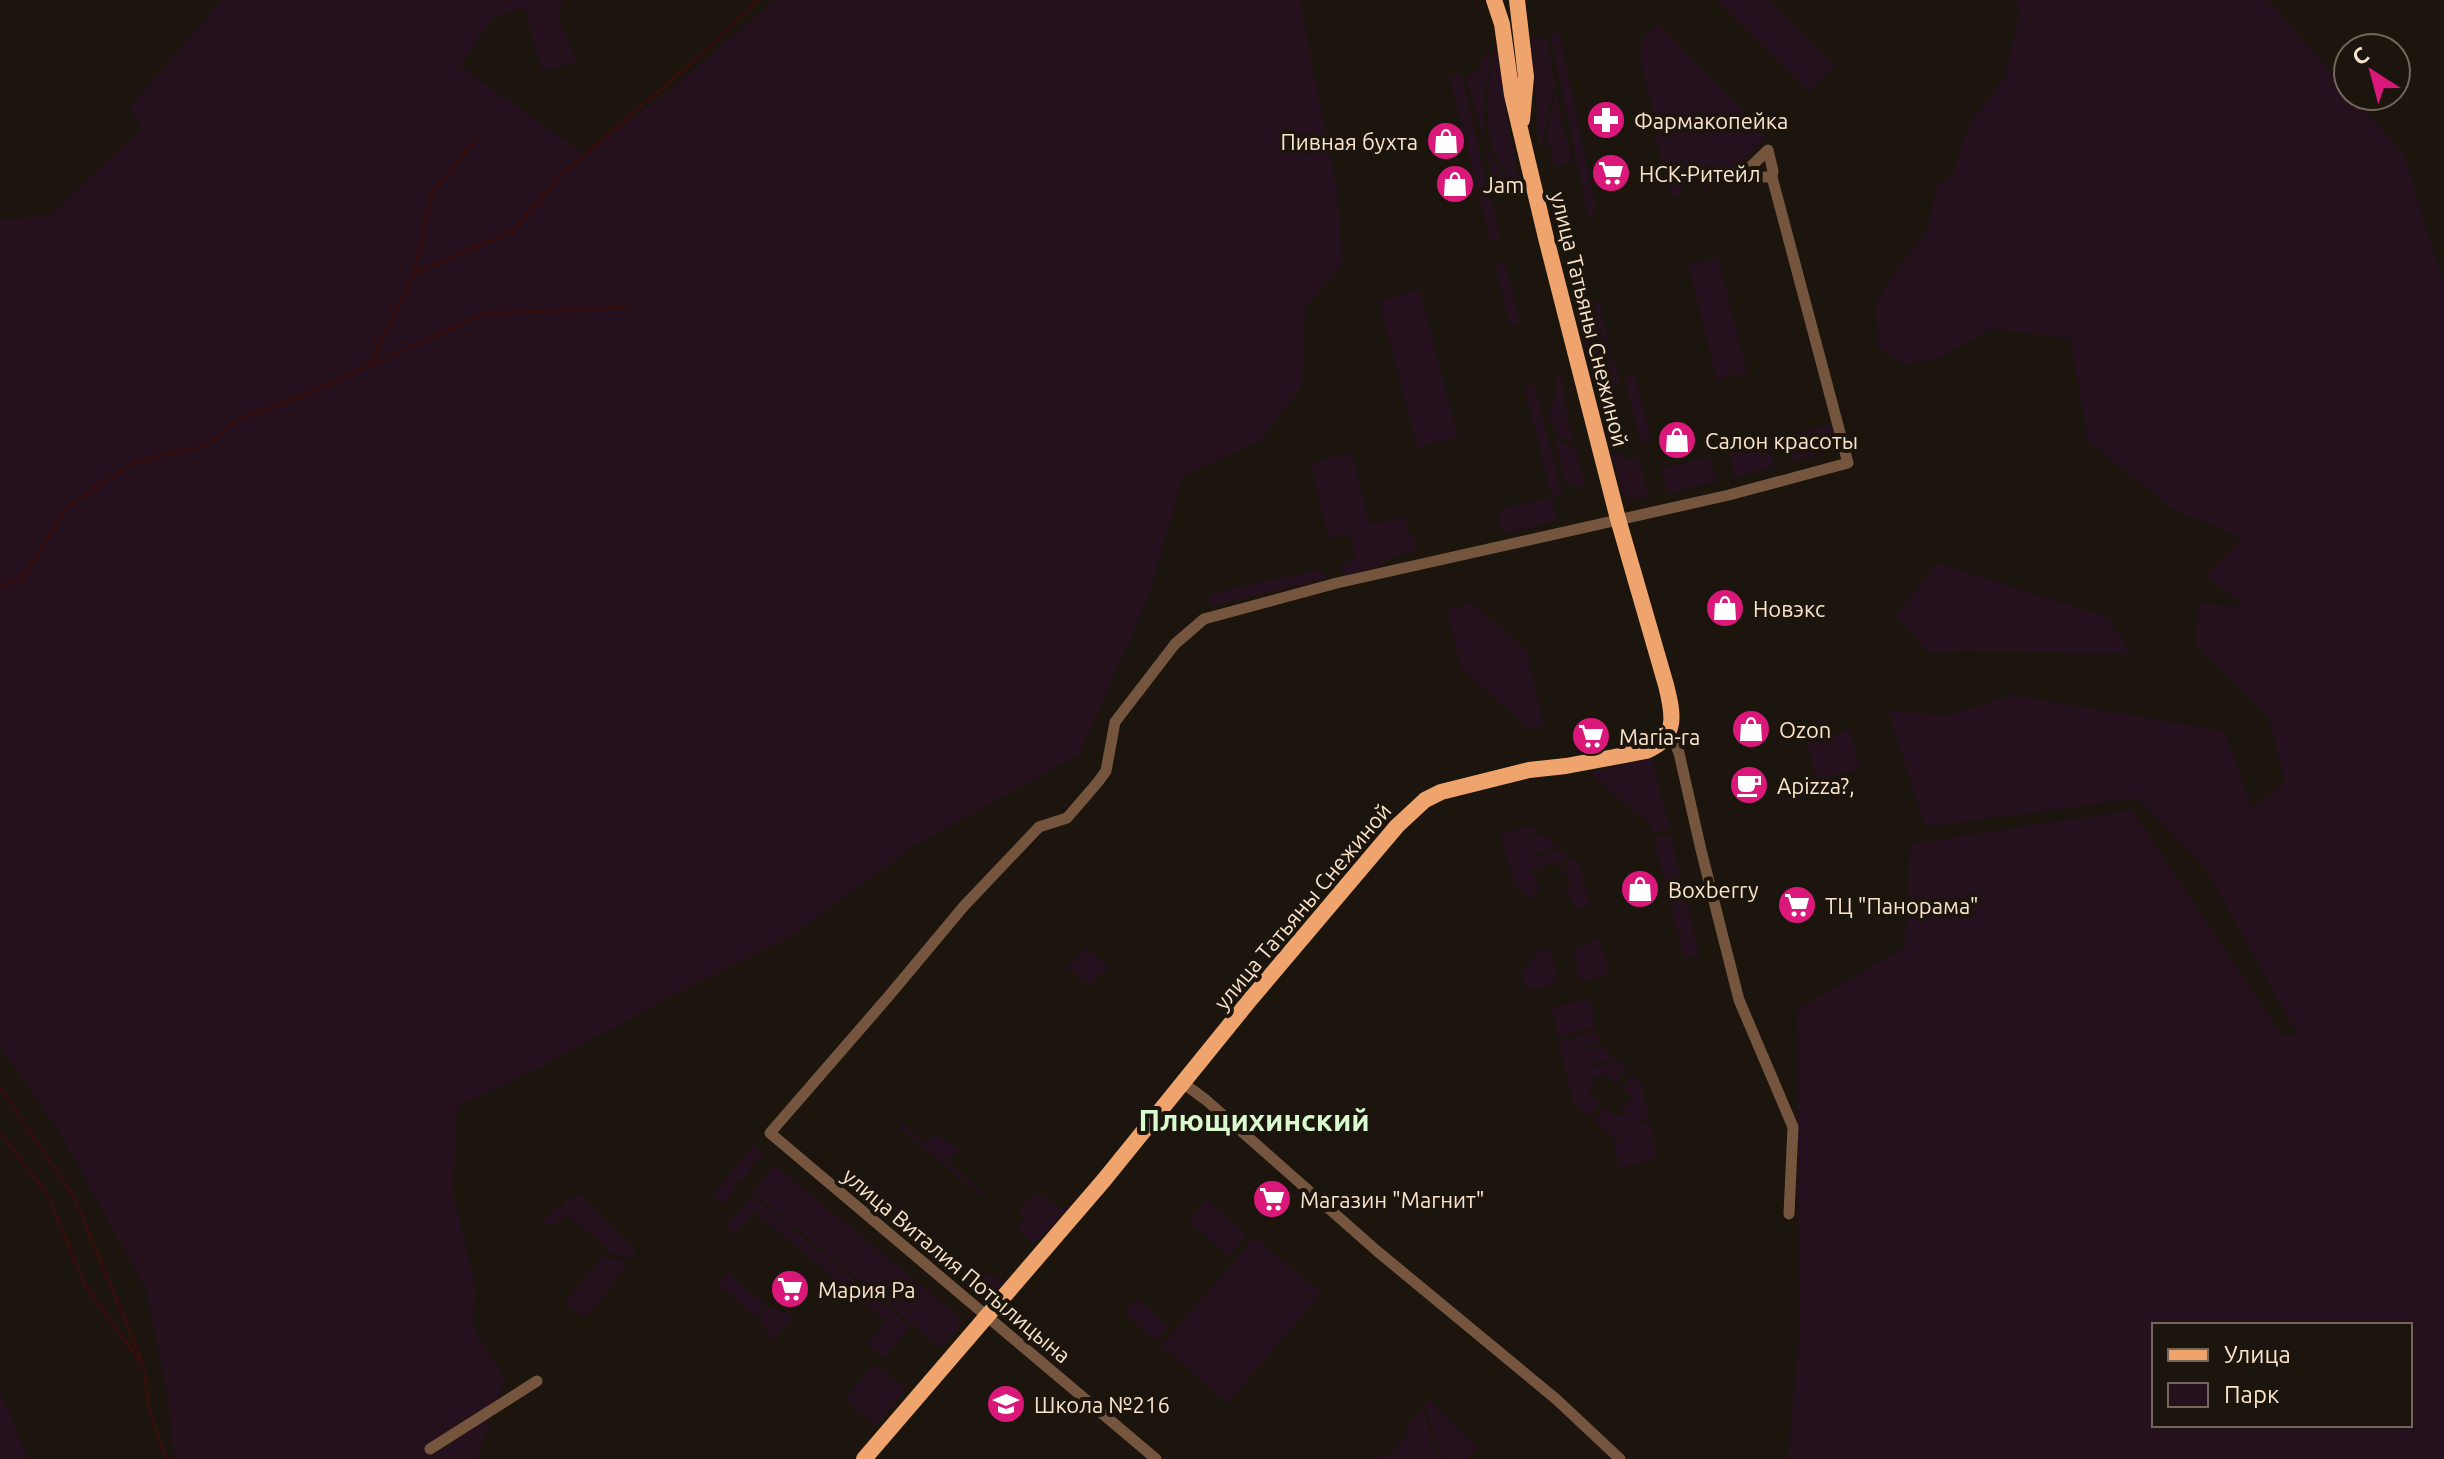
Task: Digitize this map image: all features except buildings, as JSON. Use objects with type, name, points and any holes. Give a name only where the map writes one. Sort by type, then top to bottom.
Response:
[{"type":"street","name":"улица Татьяны Снежиной","points":[[864,1459],[1104,1180],[1397,826],[1425,800],[1441,792],[1529,770],[1646,751],[1670,732],[1671,707],[1666,685],[1618,519],[1546,238],[1509,80],[1502,24],[1494,0]]},
{"type":"street","name":"улица Татьяны Снежиной","points":[[1517,0],[1526,77],[1521,129]]},
{"type":"street","points":[[1618,519],[1729,495],[1848,463],[1772,177]]},
{"type":"street","name":"улица Виталия Потылицына","points":[[1156,1459],[770,1133],[974,895],[1039,827],[1067,818],[1098,782],[1106,771],[1115,722],[1175,644],[1204,619],[1337,583],[1618,519]]},
{"type":"street","points":[[1670,732],[1679,753],[1739,1000],[1793,1127],[1789,1214]]},
{"type":"street","points":[[1183,1083],[1377,1251],[1556,1399],[1620,1459]]},
{"type":"street","points":[[430,1449],[537,1381]]},
{"type":"green space","points":[[222,0],[563,0],[558,17],[578,62],[542,71],[524,8],[493,18],[460,66],[584,154],[669,91],[775,0],[1300,0],[1338,195],[1343,263],[1305,308],[1302,386],[1260,441],[1183,476],[1148,598],[1079,755],[915,845],[790,937],[541,1067],[457,1107],[453,1191],[476,1291],[473,1327],[505,1378],[477,1459],[174,1459],[168,1397],[146,1290],[61,1135],[0,1046],[0,221],[50,215],[142,128],[129,108]]},
{"type":"green space","points":[[1716,0],[1769,0],[1835,66],[1809,92]]},
{"type":"green space","points":[[2015,0],[2268,0],[2332,73],[2332,112],[2366,112],[2404,155],[2441,276],[2444,274],[2444,1459],[1788,1459],[1799,1338],[1797,1009],[1905,947],[1910,844],[2132,810],[2282,1035],[2297,1034],[2206,870],[2138,798],[1925,827],[1888,710],[1945,716],[2013,695],[2224,731],[2252,808],[2285,782],[2268,717],[2195,644],[2199,604],[2244,606],[2205,576],[2242,538],[2173,509],[2088,441],[2070,338],[1991,329],[1937,359],[1904,365],[1878,346],[1876,302],[1927,231],[1937,185],[1952,175],[1969,124],[2005,77],[2020,9]]},
{"type":"green space","points":[[1658,23],[1763,132],[1763,141],[1735,169],[1704,191],[1700,182],[1681,187],[1682,196],[1674,196],[1669,191],[1642,68],[1642,38]]},
{"type":"green space","points":[[1559,32],[1596,207],[1594,214],[1588,217],[1550,34]]},
{"type":"green space","points":[[1531,37],[1547,40],[1553,69],[1551,75],[1554,75],[1556,85],[1547,112],[1543,145],[1539,146]]},
{"type":"green space","points":[[1499,50],[1518,179],[1511,181],[1493,151],[1489,136],[1487,106],[1493,52]]},
{"type":"green space","points":[[1484,53],[1490,53],[1490,58],[1484,131],[1490,155],[1508,182],[1504,183],[1491,176],[1486,145],[1466,78],[1479,70]]},
{"type":"green space","points":[[1461,73],[1501,240],[1496,242],[1489,236],[1449,76]]},
{"type":"green space","points":[[1556,90],[1563,133],[1572,162],[1555,166],[1546,144]]},
{"type":"green space","points":[[1718,257],[1747,373],[1733,376],[1731,369],[1728,370],[1730,377],[1717,381],[1688,264],[1702,261],[1705,269],[1705,261]]},
{"type":"green space","points":[[1504,260],[1521,324],[1510,327],[1496,270],[1497,263]]},
{"type":"green space","points":[[1420,290],[1458,437],[1417,448],[1379,300]]},
{"type":"green space","points":[[1585,295],[1589,301],[1601,303],[1603,313],[1600,314],[1608,335],[1605,336],[1620,382],[1596,391],[1573,298]]},
{"type":"green space","points":[[1562,373],[1574,445],[1557,435],[1548,417],[1556,391],[1556,374]]},
{"type":"green space","points":[[1635,375],[1651,441],[1641,444],[1624,378]]},
{"type":"green space","points":[[1534,384],[1563,495],[1552,498],[1557,521],[1508,533],[1500,526],[1500,511],[1552,497],[1524,386]]},
{"type":"green space","points":[[1834,424],[1840,449],[1792,461],[1785,436]]},
{"type":"green space","points":[[1553,435],[1565,445],[1575,448],[1585,486],[1576,488],[1565,482]]},
{"type":"green space","points":[[1769,443],[1775,467],[1735,477],[1729,452]]},
{"type":"green space","points":[[1352,452],[1370,525],[1405,517],[1416,550],[1384,561],[1380,566],[1346,575],[1342,572],[1342,563],[1355,559],[1350,533],[1328,538],[1311,463]]},
{"type":"green space","points":[[1618,452],[1627,459],[1638,456],[1649,497],[1632,499],[1623,494],[1611,454]]},
{"type":"green space","points":[[1710,456],[1716,481],[1667,494],[1660,469]]},
{"type":"green space","points":[[1937,563],[2107,617],[2132,654],[1929,653],[1896,615]]},
{"type":"green space","points":[[1322,570],[1325,579],[1211,606],[1211,593]]},
{"type":"green space","points":[[1472,603],[1526,650],[1544,726],[1526,729],[1461,669],[1447,610]]},
{"type":"green space","points":[[1827,719],[1831,735],[1850,730],[1860,769],[1816,780],[1803,725]]},
{"type":"green space","points":[[1652,758],[1670,829],[1652,832],[1650,824],[1592,776],[1593,772]]},
{"type":"green space","points":[[1532,826],[1540,832],[1527,836],[1527,839],[1543,835],[1559,847],[1532,855],[1532,858],[1562,850],[1568,855],[1558,867],[1551,861],[1540,867],[1539,872],[1534,867],[1530,868],[1541,888],[1530,900],[1513,882],[1500,833]]},
{"type":"green space","points":[[1671,835],[1699,955],[1684,958],[1653,838]]},
{"type":"green space","points":[[1572,858],[1580,865],[1590,904],[1575,910],[1571,898],[1564,893],[1570,885],[1568,875],[1562,871]]},
{"type":"green space","points":[[1600,939],[1609,970],[1605,976],[1585,982],[1579,978],[1574,952],[1586,943]]},
{"type":"green space","points":[[1084,946],[1109,967],[1093,981],[1091,987],[1067,967]]},
{"type":"green space","points":[[1541,947],[1551,953],[1558,977],[1551,985],[1530,990],[1524,984],[1521,973]]},
{"type":"green space","points":[[1589,999],[1596,1027],[1558,1037],[1551,1008]]},
{"type":"green space","points":[[1597,1031],[1600,1042],[1586,1046],[1586,1049],[1601,1046],[1615,1059],[1591,1065],[1591,1068],[1617,1061],[1628,1070],[1616,1083],[1605,1073],[1599,1080],[1594,1076],[1587,1078],[1595,1084],[1588,1093],[1600,1103],[1589,1117],[1573,1102],[1558,1041],[1570,1038],[1572,1042],[1575,1041],[1574,1037]]},
{"type":"green space","points":[[1632,1074],[1641,1082],[1649,1118],[1640,1120],[1641,1123],[1650,1122],[1654,1138],[1645,1142],[1654,1141],[1658,1159],[1619,1168],[1613,1140],[1620,1136],[1612,1137],[1593,1120],[1605,1107],[1615,1116],[1626,1115],[1621,1110],[1632,1097],[1622,1088]]},
{"type":"green space","points":[[901,1122],[926,1144],[935,1133],[959,1149],[949,1161],[927,1144],[987,1196],[984,1198],[901,1129],[898,1124]]},
{"type":"green space","points":[[753,1145],[765,1155],[758,1163],[755,1162],[743,1181],[740,1179],[724,1204],[713,1195]]},
{"type":"green space","points":[[775,1165],[960,1318],[960,1325],[941,1348],[752,1192]]},
{"type":"green space","points":[[873,1184],[974,1271],[979,1266],[984,1274],[1008,1281],[993,1297],[865,1191]]},
{"type":"green space","points":[[579,1193],[637,1251],[631,1259],[607,1252],[608,1249],[566,1214],[555,1224],[541,1222]]},
{"type":"green space","points":[[1039,1193],[1061,1208],[1065,1205],[1069,1208],[1034,1244],[1016,1228],[1025,1220],[1019,1210],[1034,1194]]},
{"type":"green space","points":[[752,1195],[910,1326],[884,1358],[867,1344],[886,1321],[754,1212],[735,1235],[726,1227]]},
{"type":"green space","points":[[1206,1200],[1247,1235],[1228,1256],[1188,1221]]},
{"type":"green space","points":[[1255,1237],[1321,1293],[1228,1403],[1161,1346]]},
{"type":"green space","points":[[603,1256],[628,1263],[589,1314],[580,1316],[564,1303]]},
{"type":"green space","points":[[728,1273],[766,1305],[756,1317],[718,1285]]},
{"type":"green space","points":[[1137,1298],[1169,1326],[1156,1341],[1124,1313]]},
{"type":"green space","points":[[768,1306],[794,1316],[773,1342],[758,1318]]},
{"type":"green space","points":[[874,1363],[906,1390],[876,1426],[844,1399]]},
{"type":"green space","points":[[0,1390],[28,1459],[0,1459]]},
{"type":"green space","points":[[1429,1400],[1477,1448],[1468,1459],[1441,1459],[1424,1405]]},
{"type":"green space","points":[[1422,1408],[1438,1459],[1378,1459],[1383,1454],[1390,1455],[1408,1433],[1405,1429]]},
{"type":"waterway","points":[[415,273],[513,231],[561,175],[696,59],[758,0]]},
{"type":"waterway","points":[[0,586],[22,579],[67,507],[137,461],[205,446],[239,419],[322,388],[370,365],[414,274],[429,197],[476,139]]},
{"type":"waterway","points":[[373,364],[483,314],[630,307]]},
{"type":"waterway","points":[[0,1087],[75,1199],[141,1359]]},
{"type":"waterway","points":[[0,1132],[48,1196],[86,1287],[144,1367],[149,1410],[166,1459]]},
{"type":"place","name":"Фармакопейка","points":[[1606,120]]},
{"type":"place","name":"Пивная бухта","points":[[1446,141]]},
{"type":"place","name":"НСК-Ритейл","points":[[1611,173]]},
{"type":"place","name":"Jam","points":[[1455,184]]},
{"type":"place","name":"Салон красоты","points":[[1677,440]]},
{"type":"place","name":"Новэкс","points":[[1725,608]]},
{"type":"place","name":"Ozon","points":[[1751,729]]},
{"type":"place","name":"Maria-ra","points":[[1591,736]]},
{"type":"place","name":"Apizza?,","points":[[1749,785]]},
{"type":"place","name":"Boxberry","points":[[1640,889]]},
{"type":"place","name":"ТЦ \"Панорама\"","points":[[1797,905]]},
{"type":"place","name":"Магазин \"Магнит\"","points":[[1272,1199]]},
{"type":"place","name":"Мария Ра","points":[[790,1289]]},
{"type":"place","name":"Школа №216","points":[[1006,1404]]},
{"type":"district","name":"Плющихинский","points":[[1254,1120]]}]
